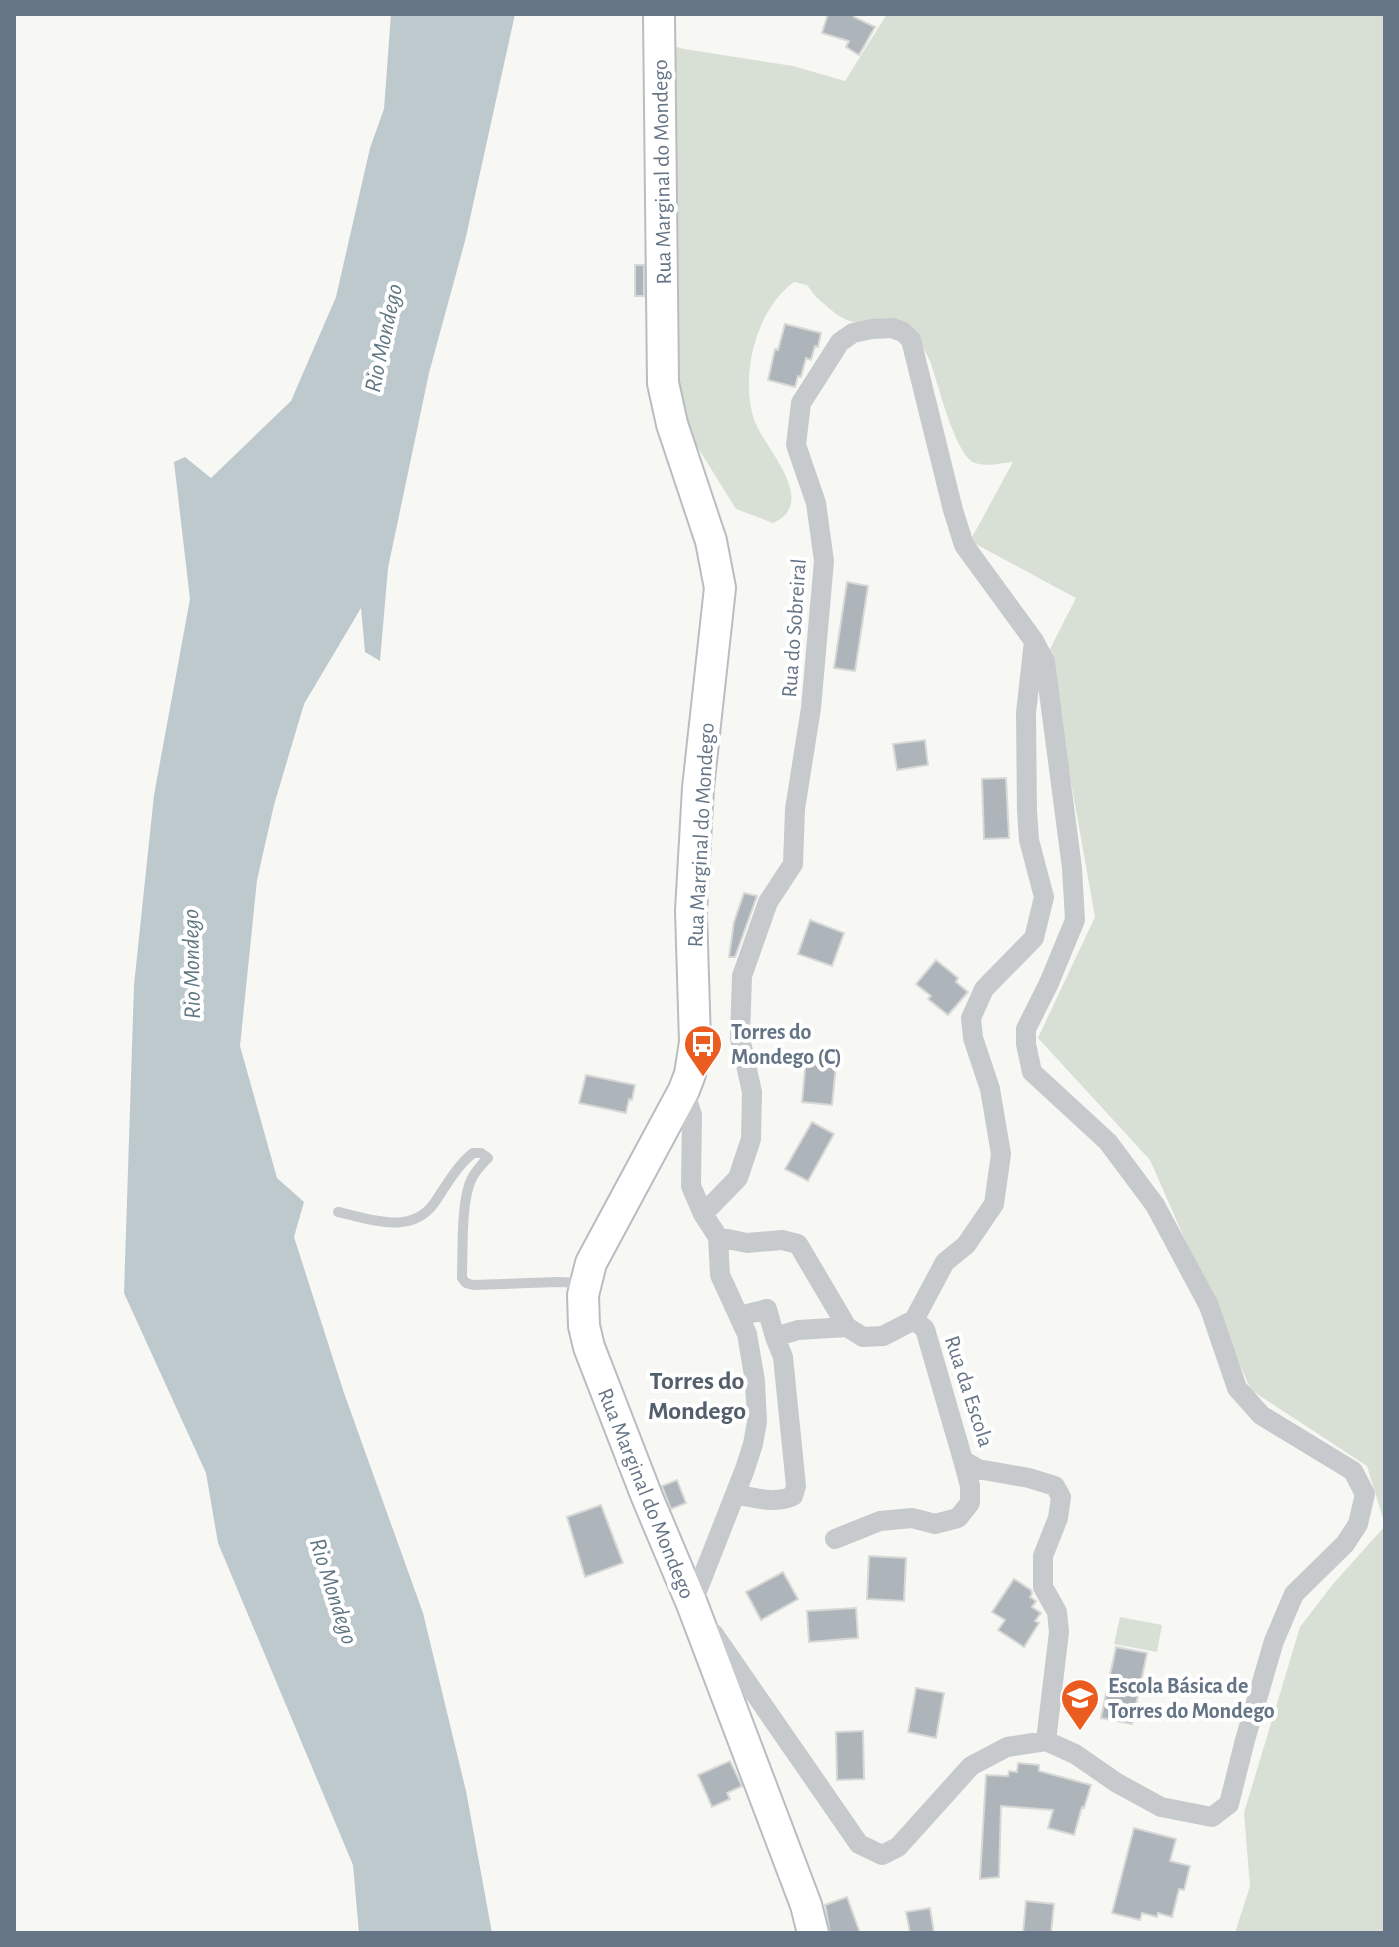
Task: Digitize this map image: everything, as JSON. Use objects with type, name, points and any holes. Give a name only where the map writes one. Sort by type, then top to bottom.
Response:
[{"type":"main road","name":"Rua Marginal do Mondego","points":[[660,14],[663,383],[672,424],[711,541],[720,588],[698,788],[691,911],[695,1042],[684,1090],[591,1263],[583,1295],[584,1326],[589,1347],[692,1604],[806,1905],[813,1933]]},
{"type":"street","name":"Rua do Sobreiral","points":[[703,1214],[738,1178],[751,1139],[752,1092],[740,1038],[742,976],[768,902],[793,864],[795,809],[811,708],[824,561],[816,503],[796,445],[801,403],[840,342],[853,333],[892,328],[903,332],[911,340],[964,545],[1034,641],[1045,662],[1072,868],[1075,920],[1026,1029],[1032,1072],[1108,1142],[1155,1205],[1209,1306],[1237,1388],[1261,1415],[1353,1471],[1365,1494],[1358,1524],[1345,1544],[1294,1594],[1274,1641],[1229,1804],[1220,1811],[1212,1817],[1161,1807],[1117,1783],[1075,1754],[1046,1741]]},
{"type":"street","points":[[718,1237],[747,1243],[782,1240],[798,1244],[847,1327],[863,1337],[883,1336],[914,1320],[945,1262],[966,1245],[994,1204],[1001,1154],[990,1089],[973,1038],[971,1018],[984,989],[1034,938],[1044,897],[1029,840],[1027,811],[1026,713],[1034,641]]},
{"type":"street","points":[[684,1090],[692,1115],[691,1186],[703,1214],[718,1237],[720,1275],[748,1341],[757,1412],[753,1444],[692,1604],[859,1844],[882,1855],[898,1847],[971,1766],[1007,1747],[1046,1741]]},
{"type":"street","points":[[736,1494],[759,1499],[784,1499],[793,1496],[796,1489],[783,1357],[767,1309],[740,1316]]},
{"type":"street","name":"Rua da Escola","points":[[914,1320],[925,1329],[963,1460],[978,1469],[1055,1486],[1061,1497],[1058,1518],[1043,1556],[1043,1587],[1057,1612],[1059,1632],[1046,1741]]},
{"type":"street","points":[[775,1337],[798,1330],[847,1327]]},
{"type":"street","points":[[835,1539],[880,1521],[912,1518],[935,1524],[958,1518],[970,1503],[970,1486],[963,1460]]},
{"type":"lane","points":[[338,1212],[404,1224],[422,1216],[433,1206],[463,1161],[473,1153],[481,1153],[488,1158],[474,1174],[466,1199],[462,1278],[466,1283],[586,1283]]},
{"type":"shaded area","points":[[887,14],[1385,14],[1385,1525],[1367,1466],[1251,1390],[1150,1160],[1038,1038],[1095,917],[1048,653],[1076,598],[970,541],[1013,462],[984,465],[968,457],[954,433],[930,361],[914,334],[849,321],[816,297],[807,285],[794,282],[780,294],[760,327],[750,366],[749,386],[755,422],[788,482],[790,506],[784,516],[773,523],[736,509],[677,414],[665,44],[793,66],[845,81]]},
{"type":"shaded area","points":[[1385,1526],[1385,1933],[1235,1933],[1250,1886],[1244,1813],[1300,1627],[1333,1584]]},
{"type":"shaded area","points":[[1120,1617],[1162,1625],[1157,1652],[1114,1644]]},
{"type":"water","name":"Rio Mondego","points":[[391,14],[515,14],[465,241],[429,373],[388,568],[380,661],[365,652],[361,608],[304,704],[274,805],[257,880],[240,1046],[277,1178],[304,1202],[294,1237],[344,1393],[423,1613],[466,1791],[492,1933],[359,1933],[353,1865],[218,1543],[206,1473],[124,1293],[134,985],[154,795],[190,599],[174,462],[185,457],[211,478],[291,401],[336,297],[370,148],[384,109]]},
{"type":"building","points":[[828,14],[855,14],[854,17],[875,27],[859,55],[846,47],[849,41],[822,33]]},
{"type":"building","points":[[635,265],[644,265],[644,296],[635,296]]},
{"type":"building","points":[[785,324],[821,333],[818,347],[815,346],[811,360],[806,358],[795,387],[768,380]]},
{"type":"building","points":[[847,582],[868,586],[855,671],[834,668]]},
{"type":"building","points":[[925,740],[928,765],[897,770],[893,744]]},
{"type":"building","points":[[1006,778],[1009,838],[984,839],[982,779]]},
{"type":"building","points":[[744,893],[757,896],[735,957],[729,957],[734,922]]},
{"type":"building","points":[[810,920],[844,933],[832,966],[798,954]]},
{"type":"building","points":[[936,960],[958,978],[956,982],[968,992],[948,1015],[928,999],[931,996],[916,984]]},
{"type":"building","points":[[806,1059],[836,1066],[832,1105],[802,1102]]},
{"type":"building","points":[[586,1075],[635,1085],[626,1113],[579,1103]]},
{"type":"building","points":[[812,1122],[834,1134],[808,1181],[785,1169]]},
{"type":"building","points":[[677,1480],[686,1503],[671,1509],[662,1486]]},
{"type":"building","points":[[601,1505],[623,1563],[585,1577],[567,1517]]},
{"type":"building","points":[[869,1556],[906,1558],[904,1601],[867,1599]]},
{"type":"building","points":[[783,1572],[798,1599],[761,1620],[746,1592]]},
{"type":"building","points":[[1014,1579],[1031,1590],[1030,1597],[1036,1601],[1032,1607],[1041,1613],[1035,1621],[1039,1623],[1024,1647],[998,1630],[1005,1620],[992,1612]]},
{"type":"building","points":[[856,1608],[858,1638],[809,1642],[807,1611]]},
{"type":"building","points":[[1116,1647],[1147,1653],[1132,1724],[1101,1718]]},
{"type":"building","points":[[916,1688],[944,1693],[936,1738],[908,1732]]},
{"type":"building","points":[[863,1731],[864,1779],[837,1780],[836,1732]]},
{"type":"building","points":[[730,1761],[742,1786],[727,1793],[730,1799],[712,1807],[698,1775]]},
{"type":"building","points":[[1018,1763],[1039,1765],[1039,1771],[1091,1785],[1084,1808],[1074,1835],[1048,1828],[1053,1810],[1001,1806],[999,1877],[980,1879],[986,1775],[1008,1776],[1009,1771],[1017,1772]]},
{"type":"building","points":[[1134,1828],[1176,1839],[1170,1861],[1190,1866],[1184,1890],[1179,1889],[1172,1917],[1142,1913],[1140,1920],[1112,1913]]},
{"type":"building","points":[[847,1897],[860,1933],[830,1933],[825,1905]]},
{"type":"building","points":[[1026,1901],[1054,1904],[1051,1933],[1023,1933]]},
{"type":"building","points":[[930,1908],[934,1933],[910,1933],[906,1912]]},
{"type":"place","name":"Torres do Mondego (C)","points":[[703,1078]]},
{"type":"place","name":"Escola Básica de Torres do Mondego","points":[[1080,1732]]},
{"type":"district","name":"Torres do Mondego","points":[[697,1395]]}]
